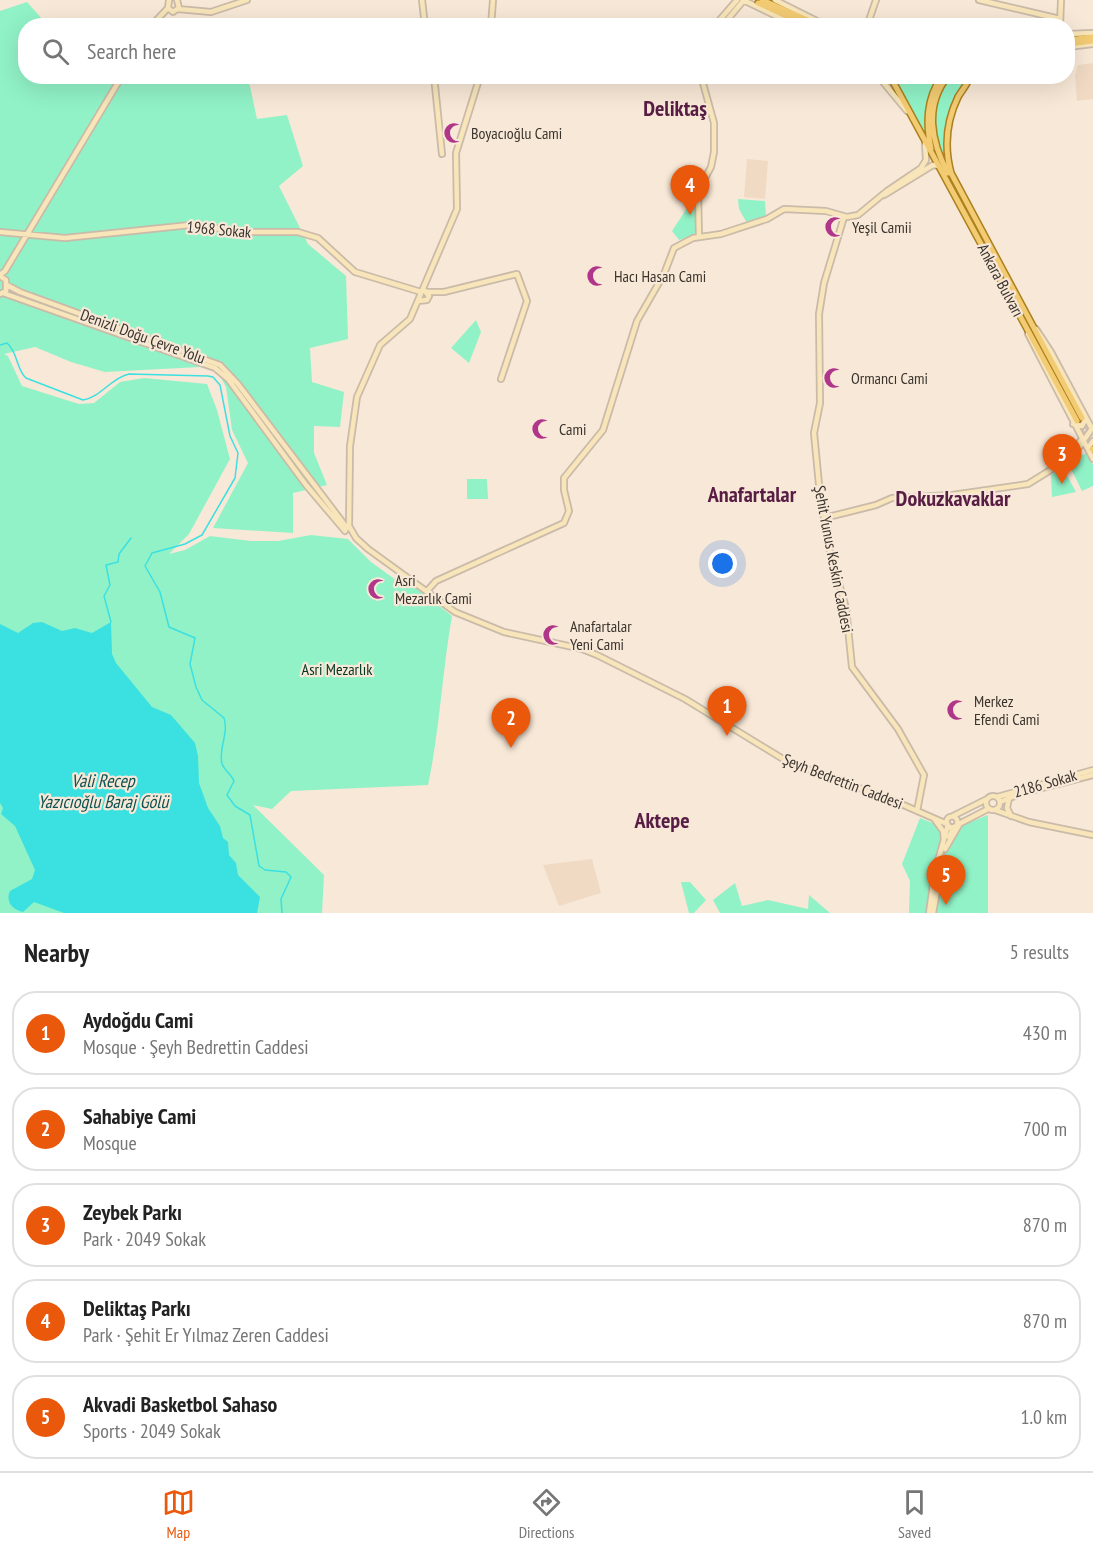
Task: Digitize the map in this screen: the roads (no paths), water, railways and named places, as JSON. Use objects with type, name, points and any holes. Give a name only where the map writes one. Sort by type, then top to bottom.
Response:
[{"type":"main road","points":[[757,3],[804,18]]},
{"type":"main road","points":[[757,3],[790,18]]},
{"type":"main road","points":[[1075,39],[1093,39]]},
{"type":"main road","name":"Ankara Bulvarı","points":[[894,84],[924,141],[935,153],[955,184],[1079,422]]},
{"type":"main road","points":[[935,153],[927,128],[932,95],[938,84]]},
{"type":"main road","points":[[935,153],[933,109],[942,84]]},
{"type":"main road","name":"Ankara Bulvarı","points":[[955,184],[946,156],[949,121],[956,101],[967,84]]},
{"type":"main road","name":"Ankara Bulvarı","points":[[935,153],[940,166],[1029,326]]},
{"type":"street","points":[[167,10],[170,0]]},
{"type":"street","points":[[159,18],[167,10],[180,5],[211,12],[247,0]]},
{"type":"street","points":[[422,0],[424,18]]},
{"type":"street","points":[[492,18],[494,0]]},
{"type":"street","points":[[721,18],[737,0]]},
{"type":"street","points":[[730,18],[743,0],[757,3],[783,18]]},
{"type":"street","points":[[775,0],[810,18]]},
{"type":"street","points":[[870,18],[876,0]]},
{"type":"street","points":[[979,0],[1045,18]]},
{"type":"street","points":[[1060,18],[1061,0]]},
{"type":"street","points":[[0,275],[5,271],[117,84]]},
{"type":"street","points":[[435,84],[442,154]]},
{"type":"street","points":[[348,529],[350,446],[357,397],[380,345],[410,319],[457,209],[456,153],[478,84]]},
{"type":"street","points":[[699,237],[698,191],[711,167],[714,152],[714,123],[703,84]]},
{"type":"street","points":[[884,84],[908,113]]},
{"type":"street","points":[[427,591],[436,581],[564,523],[569,511],[564,478],[603,430],[637,321],[664,274],[674,248],[699,237],[721,234],[767,219],[784,209],[826,211],[844,217],[858,215],[924,165],[924,141]]},
{"type":"street","points":[[884,195],[933,165],[940,166]]},
{"type":"street","name":"Şehit Yunus Keskin Caddesi","points":[[844,217],[825,283],[819,314],[820,404],[814,433],[824,518],[829,548],[846,608],[852,667],[898,729],[924,775],[917,811]]},
{"type":"street","name":"1968 Sokak","points":[[0,232],[76,238],[190,225],[247,232],[298,232],[318,238],[355,272],[436,293]]},
{"type":"street","points":[[5,271],[7,284]]},
{"type":"street","points":[[418,302],[424,302],[436,293],[518,274],[527,300],[501,379]]},
{"type":"street","name":"Denizli Doğu Çevre Yolu","points":[[0,275],[7,284],[20,292],[220,365],[230,374],[348,529]]},
{"type":"street","name":"Denizli Doğu Çevre Yolu","points":[[7,284],[2,293],[215,368],[228,379],[306,485],[348,529]]},
{"type":"street","points":[[423,291],[428,298]]},
{"type":"street","points":[[1029,326],[1041,334],[1091,427]]},
{"type":"street","points":[[1081,408],[1079,422],[1084,440],[1091,450]]},
{"type":"street","points":[[1079,422],[1091,427]]},
{"type":"street","points":[[1079,422],[1091,427]]},
{"type":"street","points":[[824,518],[876,505],[892,498],[952,495],[1028,484],[1064,463],[1080,450],[1091,427]]},
{"type":"street","points":[[1064,463],[1084,440],[1093,439]]},
{"type":"street","points":[[1093,439],[1089,444],[1093,459]]},
{"type":"street","points":[[1080,450],[1091,450]]},
{"type":"street","name":"Şeyh Bedrettin Caddesi","points":[[348,529],[356,538],[455,612],[504,632],[582,649],[625,667],[685,699],[788,762],[952,825]]},
{"type":"street","name":"2186 Sokak","points":[[999,801],[1093,770]]},
{"type":"street","name":"2186 Sokak","points":[[999,801],[1093,775]]},
{"type":"street","name":"Şeyh Bedrettin Caddesi","points":[[933,818],[951,817],[992,796],[999,801]]},
{"type":"street","points":[[1010,798],[1007,807],[1013,818]]},
{"type":"street","points":[[987,799],[988,809]]},
{"type":"street","points":[[994,810],[999,801]]},
{"type":"street","points":[[999,801],[1006,814]]},
{"type":"street","points":[[952,825],[988,809],[1013,818],[1093,835]]},
{"type":"street","points":[[931,913],[944,846],[952,825],[957,819],[951,817],[952,825]]},
{"type":"street","points":[[933,818],[943,831],[944,846]]},
{"type":"street","points":[[944,846],[964,821]]},
{"type":"water","name":"Vali Recep Yazıcıoğlu Baraj Gölü","points":[[42,622],[62,631],[75,628],[92,633],[111,622],[112,654],[116,663],[152,707],[171,715],[195,743],[199,783],[208,808],[220,826],[223,838],[228,842],[229,855],[236,863],[238,875],[260,897],[257,913],[64,913],[34,902],[23,912],[11,905],[10,891],[32,879],[35,870],[15,826],[1,814],[3,808],[0,803],[0,624],[18,633],[33,623]]},
{"type":"waterway","points":[[0,345],[7,343],[11,347],[20,370],[26,378],[83,400],[129,374],[208,376],[213,377],[220,385],[230,436],[238,453],[235,478],[202,535],[185,544],[152,553],[145,566],[160,592],[169,627],[195,638],[190,664],[196,687],[202,700],[224,718],[225,730],[221,758],[222,764],[234,781],[227,795],[235,806],[250,815],[259,866],[265,870],[286,872],[291,877],[281,899],[282,913]]},
{"type":"waterway","points":[[111,622],[104,596],[110,585],[106,565],[118,562],[119,554],[131,538]]},
{"type":"tunnel","points":[[1083,421],[1093,439]]},
{"type":"tunnel","points":[[1078,424],[1092,448]]},
{"type":"place","name":"Boyacıoğlu Cami","points":[[454,133]]},
{"type":"place","name":"Deliktaş Parkı","points":[[690,215]]},
{"type":"place","name":"Yeşil Camii","points":[[835,227]]},
{"type":"place","name":"Hacı Hasan Cami","points":[[597,276]]},
{"type":"place","name":"Ormancı Cami","points":[[834,378]]},
{"type":"place","name":"Cami","points":[[542,429]]},
{"type":"place","name":"Zeybek Parkı","points":[[1062,484]]},
{"type":"place","name":"Asri Mezarlık Cami","points":[[378,589]]},
{"type":"place","name":"Anafartalar Yeni Cami","points":[[553,635]]},
{"type":"place","name":"Merkez Efendi Cami","points":[[957,710]]},
{"type":"place","name":"Aydoğdu Cami","points":[[727,736]]},
{"type":"place","name":"Sahabiye Cami","points":[[511,748]]},
{"type":"place","name":"Akvadi Basketbol Sahaso","points":[[946,905]]},
{"type":"district","name":"Deliktaş","points":[[675,108]]},
{"type":"district","name":"Anafartalar","points":[[752,494]]},
{"type":"district","name":"Dokuzkavaklar","points":[[953,498]]},
{"type":"district","name":"Aktepe","points":[[662,820]]},
{"type":"park label","name":"Asri Mezarlık","points":[[337,669]]}]
